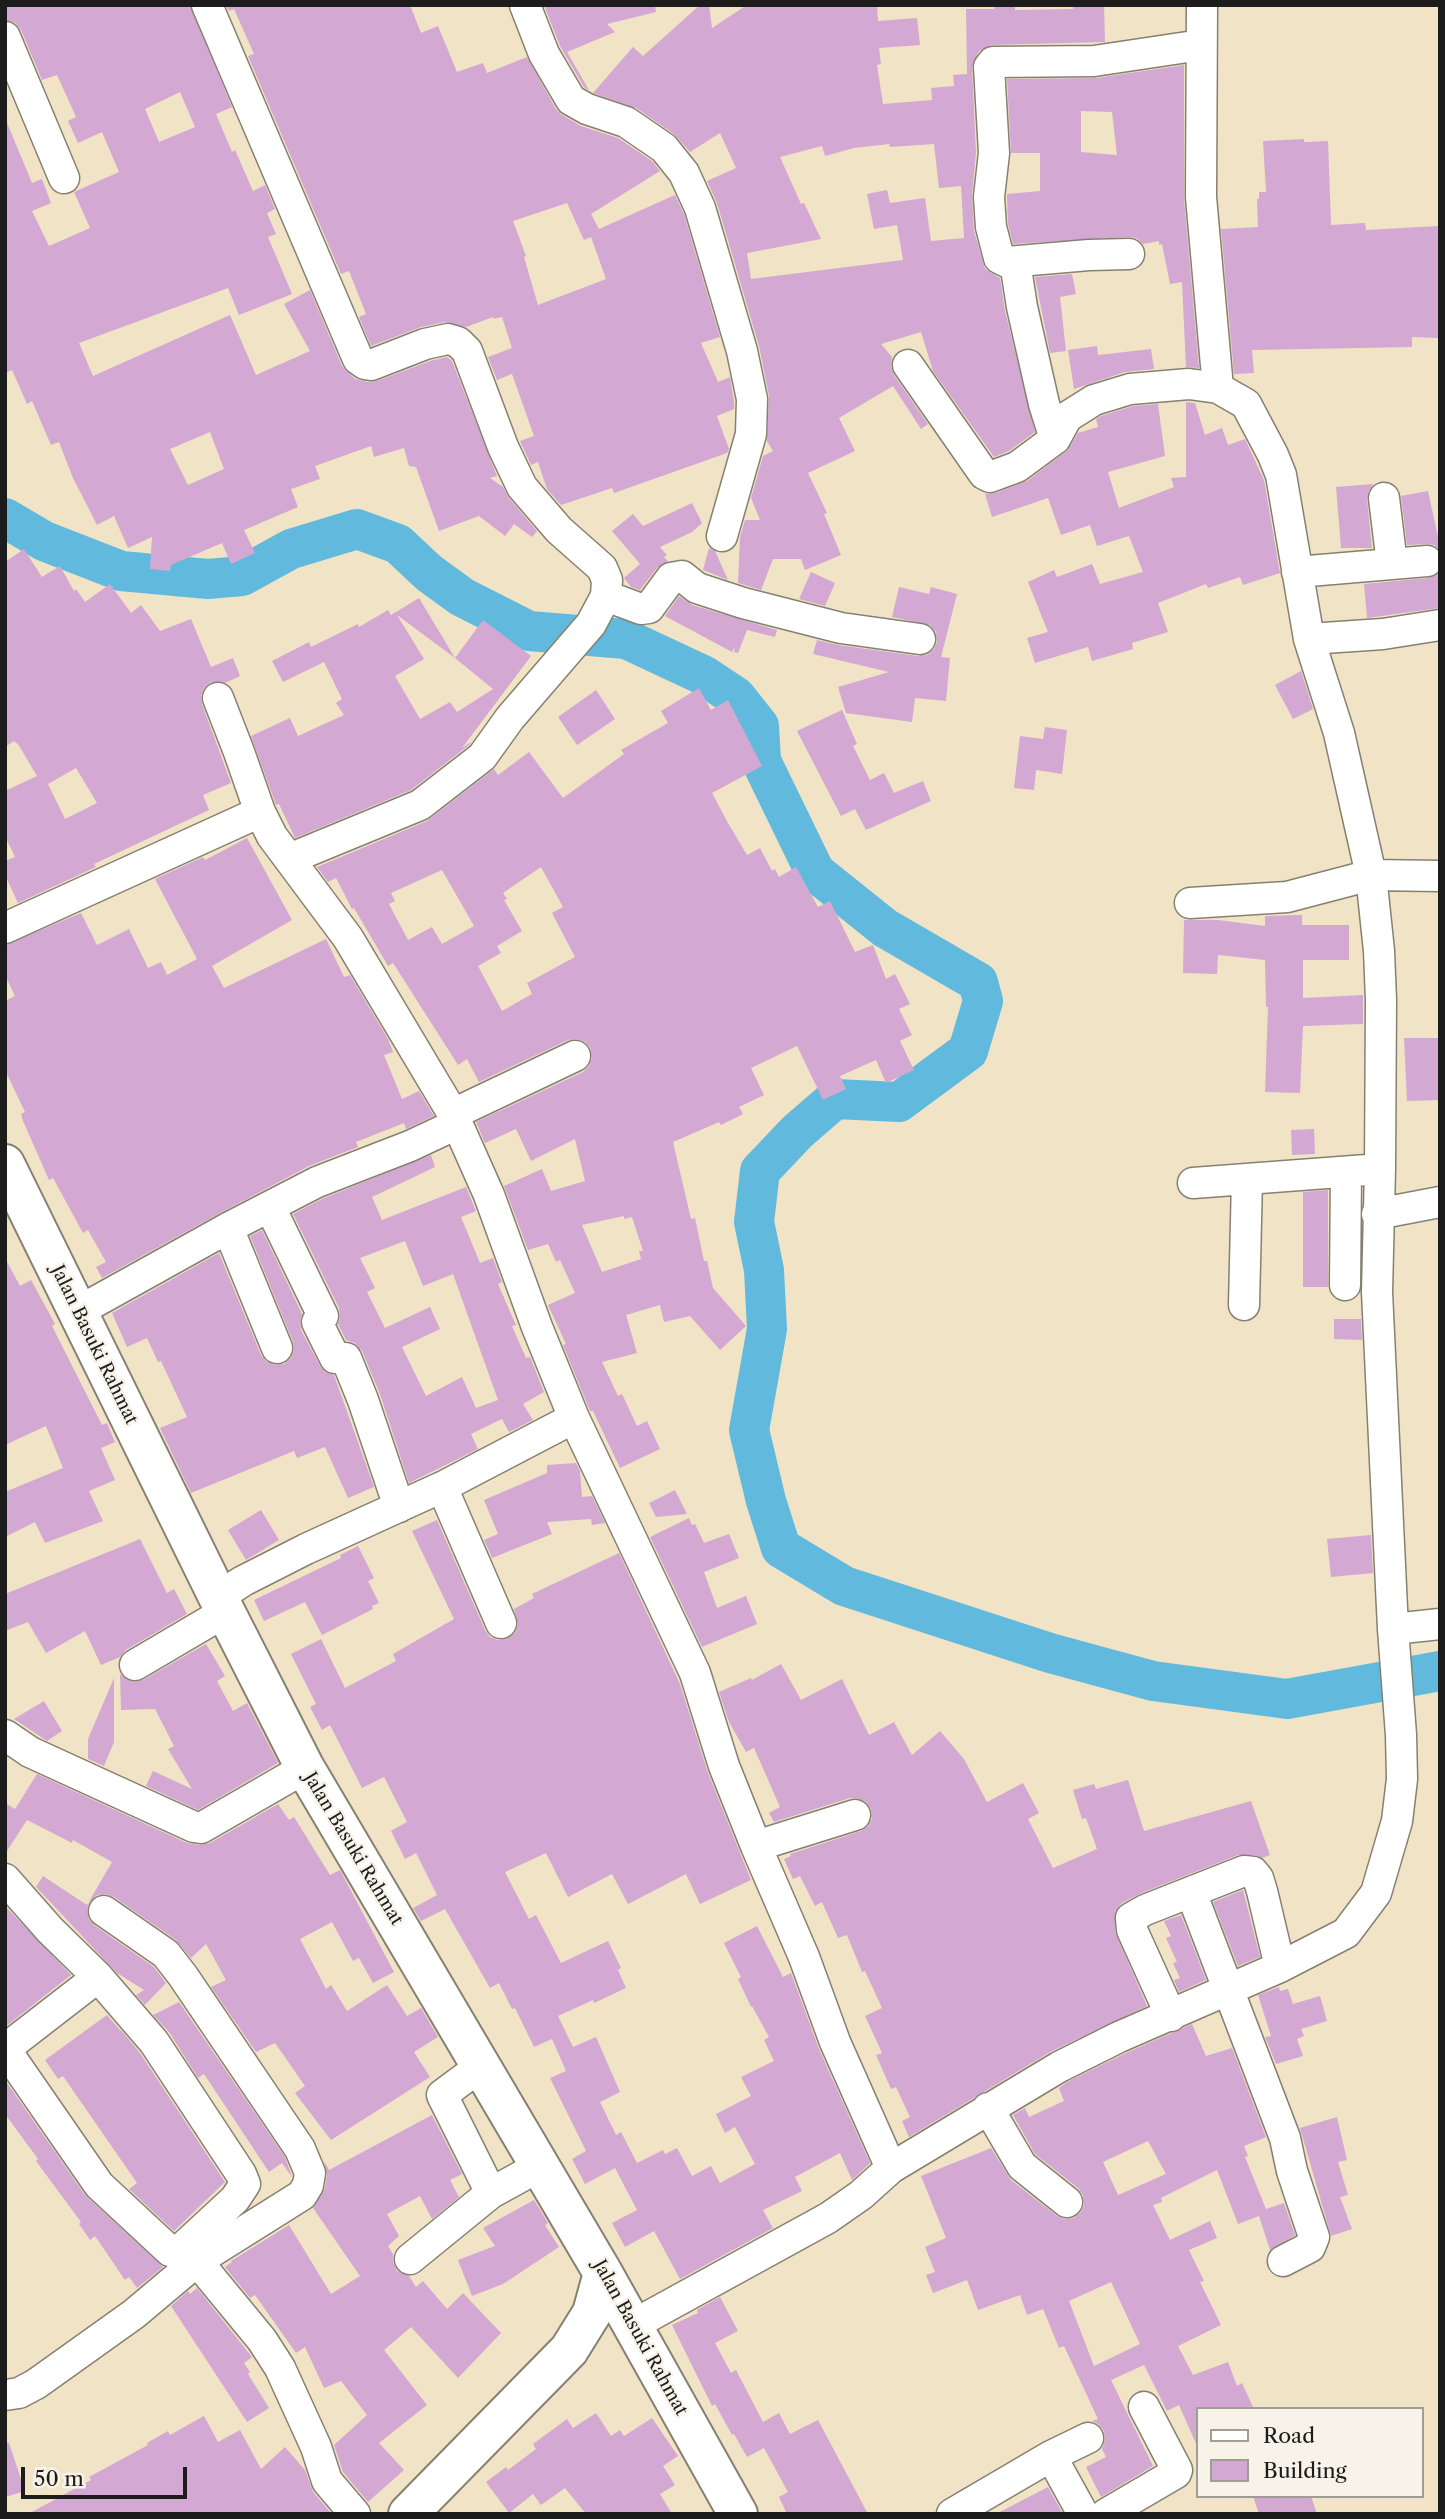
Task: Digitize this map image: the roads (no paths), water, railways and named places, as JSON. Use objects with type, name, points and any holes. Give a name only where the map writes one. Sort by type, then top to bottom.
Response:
[{"type":"highway","name":"Jalan Basuki Rahmat","points":[[5,1164],[221,1604],[305,1768],[603,2273],[738,2514]]},
{"type":"highway","points":[[408,2514],[569,2350],[592,2313],[603,2273]]},
{"type":"highway","points":[[569,2350],[600,2343],[618,2344],[640,2338]]},
{"type":"street","points":[[207,5],[358,359],[371,365],[425,344],[448,339],[458,342],[467,351],[503,447],[522,487],[559,530],[602,568],[607,580],[606,596],[590,624],[510,718],[482,757],[420,805],[289,859]]},
{"type":"street","points":[[525,5],[544,54],[572,100],[587,109],[626,122],[664,148],[684,173],[700,208],[742,351],[752,399],[751,433],[722,536]]},
{"type":"street","points":[[1202,5],[1201,197],[1218,388]]},
{"type":"street","points":[[5,37],[64,178]]},
{"type":"street","points":[[1129,254],[1015,262],[999,258],[991,227],[989,197],[994,153],[990,64],[999,61],[1094,61],[1201,45]]},
{"type":"street","points":[[1015,262],[1022,307],[1044,404],[1055,439]]},
{"type":"street","points":[[640,2338],[861,2196],[891,2168],[1059,2067],[1280,1967],[1346,1933],[1376,1894],[1396,1821],[1402,1779],[1379,1358],[1379,951],[1371,875],[1339,733],[1309,639],[1280,475],[1273,455],[1246,404],[1218,388],[1189,384],[1130,389],[1094,400],[1067,417],[1055,439],[1017,467],[990,477],[984,474],[908,365]]},
{"type":"street","points":[[1384,498],[1392,564]]},
{"type":"street","points":[[1297,572],[1427,561]]},
{"type":"street","points":[[606,596],[641,609],[649,608],[671,578],[682,576],[697,588],[743,603],[841,628],[920,639]]},
{"type":"street","points":[[1309,639],[1383,634],[1440,625]]},
{"type":"street","points":[[218,698],[260,812],[272,836],[348,938],[455,1119],[489,1195],[537,1327],[575,1418],[695,1673],[724,1766],[804,1957],[835,2042],[891,2168]]},
{"type":"street","points":[[5,928],[260,812]]},
{"type":"street","points":[[1190,903],[1287,897],[1371,875],[1440,876]]},
{"type":"street","points":[[77,1312],[317,1182],[410,1146],[455,1119],[575,1056]]},
{"type":"street","points":[[1193,1183],[1380,1169]]},
{"type":"street","points":[[1345,1285],[1346,1172]]},
{"type":"street","points":[[1244,1304],[1247,1180]]},
{"type":"street","points":[[1377,1214],[1440,1202]]},
{"type":"street","points":[[270,1207],[323,1316],[317,1323],[335,1358],[346,1358],[399,1507]]},
{"type":"street","points":[[228,1228],[277,1348]]},
{"type":"street","points":[[135,1665],[221,1604],[243,1581],[442,1487],[575,1418]]},
{"type":"street","points":[[442,1487],[501,1623]]},
{"type":"street","points":[[1394,1641],[1440,1624]]},
{"type":"street","points":[[5,1735],[30,1752],[201,1828],[305,1768]]},
{"type":"street","points":[[756,1846],[855,1815]]},
{"type":"street","points":[[1171,2016],[1132,1930],[1131,1918],[1145,1910],[1244,1871],[1253,1872],[1262,1891],[1280,1967]]},
{"type":"street","points":[[5,1879],[50,1930],[99,1977],[154,2042],[245,2184],[189,2255],[134,2314],[36,2384],[19,2393],[5,2395]]},
{"type":"street","points":[[1191,1892],[1285,2138],[1292,2171],[1314,2237],[1304,2251],[1283,2261]]},
{"type":"street","points":[[104,1911],[166,1954],[300,2150],[310,2173],[308,2185],[302,2195],[189,2255]]},
{"type":"street","points":[[99,1977],[5,2049],[99,2185],[170,2251],[189,2255],[262,2340],[279,2368],[316,2447],[327,2482],[355,2514]]},
{"type":"street","points":[[481,2066],[442,2095],[491,2193]]},
{"type":"street","points":[[988,2108],[1022,2166],[1067,2202]]},
{"type":"street","points":[[410,2259],[491,2193],[540,2166]]},
{"type":"street","points":[[1107,2514],[1176,2473],[1177,2470],[1144,2407]]},
{"type":"street","points":[[952,2514],[1051,2456],[1088,2438]]},
{"type":"street","points":[[1051,2456],[1083,2514]]},
{"type":"waterway","points":[[5,518],[44,541],[121,571],[208,579],[242,576],[291,549],[357,529],[398,544],[429,573],[462,597],[529,631],[626,639],[703,675],[736,697],[759,726],[761,761],[815,872],[885,928],[978,982],[983,1001],[968,1051],[899,1102],[835,1099],[797,1132],[760,1171],[754,1222],[764,1270],[767,1329],[749,1430],[766,1501],[781,1548],[844,1586],[1050,1653],[1153,1681],[1287,1699],[1440,1671]]}]
